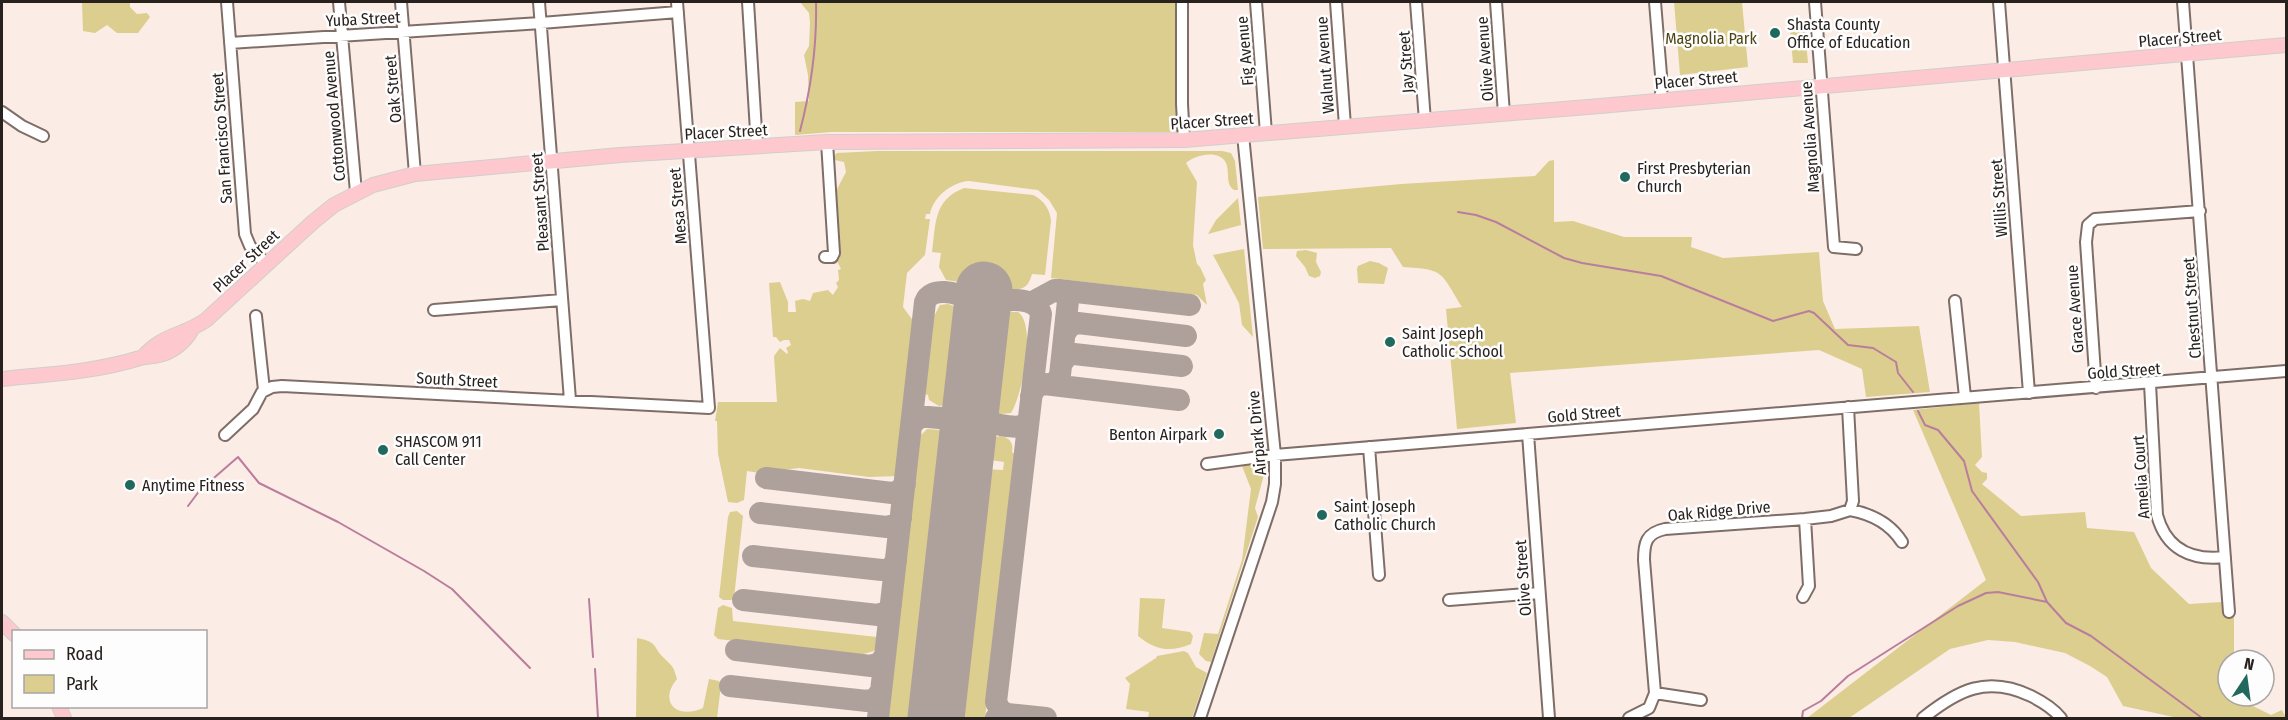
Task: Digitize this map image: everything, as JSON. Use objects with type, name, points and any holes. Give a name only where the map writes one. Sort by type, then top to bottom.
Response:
[{"type":"main road","name":"Placer Street","points":[[2,379],[94,370],[143,357],[153,345],[176,333],[191,331],[206,320],[323,213],[356,192],[381,182],[415,174],[688,150],[827,142],[1184,140],[2286,45]]},
{"type":"street","name":"San Francisco Street","points":[[226,2],[245,234],[250,246],[266,264]]},
{"type":"street","name":"Cottonwood Avenue","points":[[339,2],[356,192]]},
{"type":"street","name":"Oak Street","points":[[401,2],[415,174]]},
{"type":"street","name":"Pleasant Street","points":[[539,2],[570,400]]},
{"type":"street","points":[[748,2],[758,147]]},
{"type":"street","points":[[1182,2],[1184,140]]},
{"type":"street","name":"Fig Avenue","points":[[1256,2],[1266,133]]},
{"type":"street","name":"Walnut Avenue","points":[[1336,2],[1345,126]]},
{"type":"street","name":"Jay Street","points":[[1416,2],[1425,121]]},
{"type":"street","name":"Olive Avenue","points":[[1496,2],[1504,114]]},
{"type":"street","points":[[1655,2],[1662,87],[1660,100]]},
{"type":"street","name":"Magnolia Avenue","points":[[1815,2],[1834,247],[1856,249]]},
{"type":"street","name":"Willis Street","points":[[1999,2],[2029,393]]},
{"type":"street","name":"Chestnut Street","points":[[2183,2],[2229,612]]},
{"type":"street","name":"Yuba Street","points":[[230,43],[341,34],[541,23],[677,7]]},
{"type":"street","name":"Mesa Street","points":[[677,7],[709,408]]},
{"type":"street","points":[[2,112],[21,126],[43,136]]},
{"type":"street","name":"Airpark Drive","points":[[1200,718],[1272,502],[1275,484],[1275,455],[1243,135]]},
{"type":"street","points":[[825,257],[834,254],[827,142]]},
{"type":"street","name":"Grace Avenue","points":[[2096,388],[2086,243],[2087,228],[2096,219],[2200,211]]},
{"type":"street","points":[[434,310],[562,300]]},
{"type":"street","points":[[1955,301],[1965,397]]},
{"type":"street","points":[[225,435],[253,409],[264,390],[256,316]]},
{"type":"street","name":"Gold Street","points":[[1207,465],[1275,455],[1965,397],[2212,379],[2286,371]]},
{"type":"street","name":"Amelia Court","points":[[2150,384],[2157,514],[2161,528],[2168,540],[2185,552],[2202,558],[2225,557]]},
{"type":"street","name":"South Street","points":[[264,390],[290,386],[709,408]]},
{"type":"street","points":[[1848,407],[1853,501],[1850,510],[1878,519],[1891,528],[1902,542]]},
{"type":"street","name":"Olive Street","points":[[1528,434],[1549,718]]},
{"type":"street","points":[[1369,447],[1379,575]]},
{"type":"street","name":"Oak Ridge Drive","points":[[1655,693],[1644,560],[1644,543],[1650,535],[1665,530],[1831,516],[1850,510]]},
{"type":"street","points":[[1803,597],[1809,586],[1805,519]]},
{"type":"street","points":[[1449,600],[1539,593]]},
{"type":"street","points":[[1923,718],[1958,694],[1990,686],[2008,688],[2025,694],[2051,708],[2061,718]]},
{"type":"street","points":[[1629,718],[1649,708],[1655,693],[1701,700]]},
{"type":"green space","points":[[82,2],[130,2],[130,7],[137,14],[147,13],[150,17],[138,33],[117,33],[107,25],[95,33],[83,31]]},
{"type":"green space","points":[[800,2],[1180,2],[1178,132],[832,132],[795,135],[795,102],[809,101],[808,75],[804,55],[809,46],[810,22],[809,13]]},
{"type":"green space","name":"Magnolia Park","points":[[1674,2],[1742,2],[1748,67],[1680,75]]},
{"type":"green space","points":[[1790,30],[1805,30],[1808,63],[1793,63]]},
{"type":"green space","points":[[1222,151],[1231,153],[1235,161],[1238,190],[1231,188],[1226,163],[1218,156],[1201,156],[1186,163],[1197,182],[1193,245],[1197,264],[1206,280],[1203,284],[1207,305],[1197,295],[1051,278],[1057,213],[1049,200],[1038,190],[969,181],[956,184],[939,196],[930,214],[926,214],[925,219],[930,219],[925,255],[907,273],[903,307],[917,326],[900,476],[869,477],[799,468],[760,473],[747,471],[744,500],[737,503],[728,502],[718,454],[717,421],[715,421],[718,402],[777,402],[774,356],[780,348],[787,354],[786,348],[791,345],[789,340],[780,342],[773,337],[769,283],[780,282],[788,302],[788,312],[796,312],[795,301],[803,299],[810,301],[813,293],[828,290],[833,295],[838,287],[836,283],[839,280],[838,270],[841,269],[837,261],[840,258],[835,193],[846,172],[844,162],[835,160],[834,156],[837,153]]},
{"type":"green space","points":[[1554,160],[1554,222],[1573,221],[1624,237],[1692,237],[1691,247],[1723,258],[1819,252],[1823,301],[1835,329],[1919,326],[1930,392],[1866,397],[1862,369],[1819,350],[1510,373],[1516,423],[1457,429],[1446,309],[1462,307],[1440,275],[1427,269],[1403,267],[1391,248],[1263,249],[1258,197],[1401,184],[1535,176],[1549,161]]},
{"type":"green space","points":[[964,188],[1033,195],[1043,203],[1048,209],[1051,221],[1045,275],[1032,274],[1027,285],[1017,290],[946,280],[939,267],[941,253],[932,252],[936,223],[941,206],[946,199]]},
{"type":"green space","points":[[1238,198],[1241,225],[1208,234],[1216,220]]},
{"type":"green space","points":[[1244,249],[1253,337],[1242,325],[1239,303],[1213,255]]},
{"type":"green space","points":[[1306,250],[1317,253],[1316,262],[1321,272],[1320,276],[1315,278],[1309,276],[1296,256],[1297,251]]},
{"type":"green space","points":[[1370,261],[1388,268],[1384,284],[1358,283],[1358,266]]},
{"type":"green space","points":[[948,304],[957,307],[963,316],[951,402],[949,405],[939,406],[929,400],[928,395],[924,394],[925,388],[922,387],[930,317],[934,316],[940,305]]},
{"type":"green space","points":[[1008,312],[1018,312],[1024,319],[1026,361],[1019,392],[1011,413],[1000,414],[992,409],[991,403],[1001,320]]},
{"type":"green space","points":[[1979,403],[1982,457],[1975,465],[1982,472],[1987,473],[1987,479],[1982,484],[2021,516],[2085,512],[2087,528],[2134,532],[2151,568],[2189,604],[2222,602],[2223,614],[2234,615],[2234,648],[2216,648],[2216,708],[2257,708],[2271,715],[2282,710],[2286,718],[2178,718],[2123,706],[2107,677],[2065,653],[2015,642],[1988,640],[1950,649],[1849,718],[1807,718],[1986,580],[1913,410]]},
{"type":"green space","points":[[927,429],[941,430],[948,437],[948,442],[917,718],[884,718],[915,446]]},
{"type":"green space","points":[[1000,436],[1010,441],[1012,452],[1016,455],[985,718],[955,718],[982,473],[985,469],[1003,470],[1004,462],[990,460],[989,464],[985,463],[985,444],[992,438]]},
{"type":"green space","points":[[1247,464],[1266,467],[1255,508],[1258,517],[1211,662],[1206,661],[1199,654],[1204,633],[1218,634],[1242,560],[1251,489],[1242,466]]},
{"type":"green space","points":[[737,511],[743,516],[734,598],[723,600],[719,597],[728,517],[730,512]]},
{"type":"green space","points":[[1140,598],[1165,599],[1162,628],[1190,632],[1193,636],[1191,644],[1176,649],[1163,649],[1138,636]]},
{"type":"green space","points":[[723,605],[732,608],[733,621],[877,637],[881,640],[874,651],[860,655],[718,639],[714,635],[718,608]]},
{"type":"green space","points":[[637,638],[652,643],[673,667],[677,679],[669,695],[673,707],[678,710],[685,712],[703,708],[709,679],[719,681],[721,685],[717,718],[636,718]]},
{"type":"green space","points":[[1184,651],[1188,653],[1196,667],[1207,673],[1192,718],[1148,718],[1149,712],[1126,709],[1130,684],[1125,678],[1157,656]]},
{"type":"waterway","points":[[800,131],[813,67],[816,2]]},
{"type":"waterway","points":[[1458,212],[1496,222],[1564,258],[1661,276],[1773,321],[1809,311],[1848,345],[1873,348],[1896,362],[1898,373],[1913,392]]},
{"type":"waterway","points":[[1918,411],[1925,425],[1938,430],[1964,461],[1972,491],[2038,582],[2047,602],[2066,623],[2091,636],[2202,718]]},
{"type":"waterway","points":[[188,506],[200,490],[238,457],[259,483],[338,522],[452,589],[530,668]]},
{"type":"waterway","points":[[1802,718],[1803,711],[1821,701],[1848,676],[1958,606],[1986,593],[1998,592],[2047,602]]},
{"type":"waterway","points":[[589,599],[593,657]]},
{"type":"waterway","points":[[595,669],[598,718]]},
{"type":"taxiway","points":[[1031,303],[1055,290],[1064,293],[1068,301],[1060,375],[1056,382],[1049,384]]},
{"type":"taxiway","points":[[1059,290],[1190,305]]},
{"type":"taxiway","points":[[878,718],[925,302],[928,297],[938,292],[951,293],[969,300]]},
{"type":"taxiway","points":[[998,303],[1009,300],[1029,302],[1041,314],[996,702],[1000,710],[1007,714]]},
{"type":"taxiway","points":[[1065,333],[1070,326],[1078,323],[1186,336]]},
{"type":"taxiway","points":[[912,424],[920,417],[949,418],[961,411],[967,402],[974,376],[979,325]]},
{"type":"taxiway","points":[[1062,363],[1068,355],[1074,354],[1182,366]]},
{"type":"taxiway","points":[[975,384],[975,401],[984,418],[990,422],[1013,427],[1021,426],[1028,421]]},
{"type":"taxiway","points":[[1031,396],[1036,387],[1044,384],[1179,400]]},
{"type":"taxiway","points":[[942,418],[957,427],[965,444],[956,526]]},
{"type":"taxiway","points":[[766,478],[892,493],[899,491],[905,484]]},
{"type":"taxiway","points":[[760,513],[887,527],[897,524],[901,518]]},
{"type":"taxiway","points":[[753,556],[882,570],[890,569],[896,561]]},
{"type":"taxiway","points":[[743,600],[878,615],[887,612],[891,605]]},
{"type":"taxiway","points":[[736,650],[871,666],[880,663],[885,655]]},
{"type":"taxiway","points":[[730,686],[867,701],[875,699],[881,691]]},
{"type":"taxiway","points":[[996,718],[1007,714],[1046,718]]},
{"type":"runway","points":[[936,718],[984,290]]},
{"type":"place","name":"Shasta County Office of Education","points":[[1775,33]]},
{"type":"place","name":"First Presbyterian Church","points":[[1625,177]]},
{"type":"place","name":"Saint Joseph Catholic School","points":[[1390,342]]},
{"type":"place","name":"Benton Airpark","points":[[1219,434]]},
{"type":"place","name":"SHASCOM 911 Call Center","points":[[383,450]]},
{"type":"place","name":"Anytime Fitness","points":[[130,485]]},
{"type":"place","name":"Saint Joseph Catholic Church","points":[[1322,515]]}]
